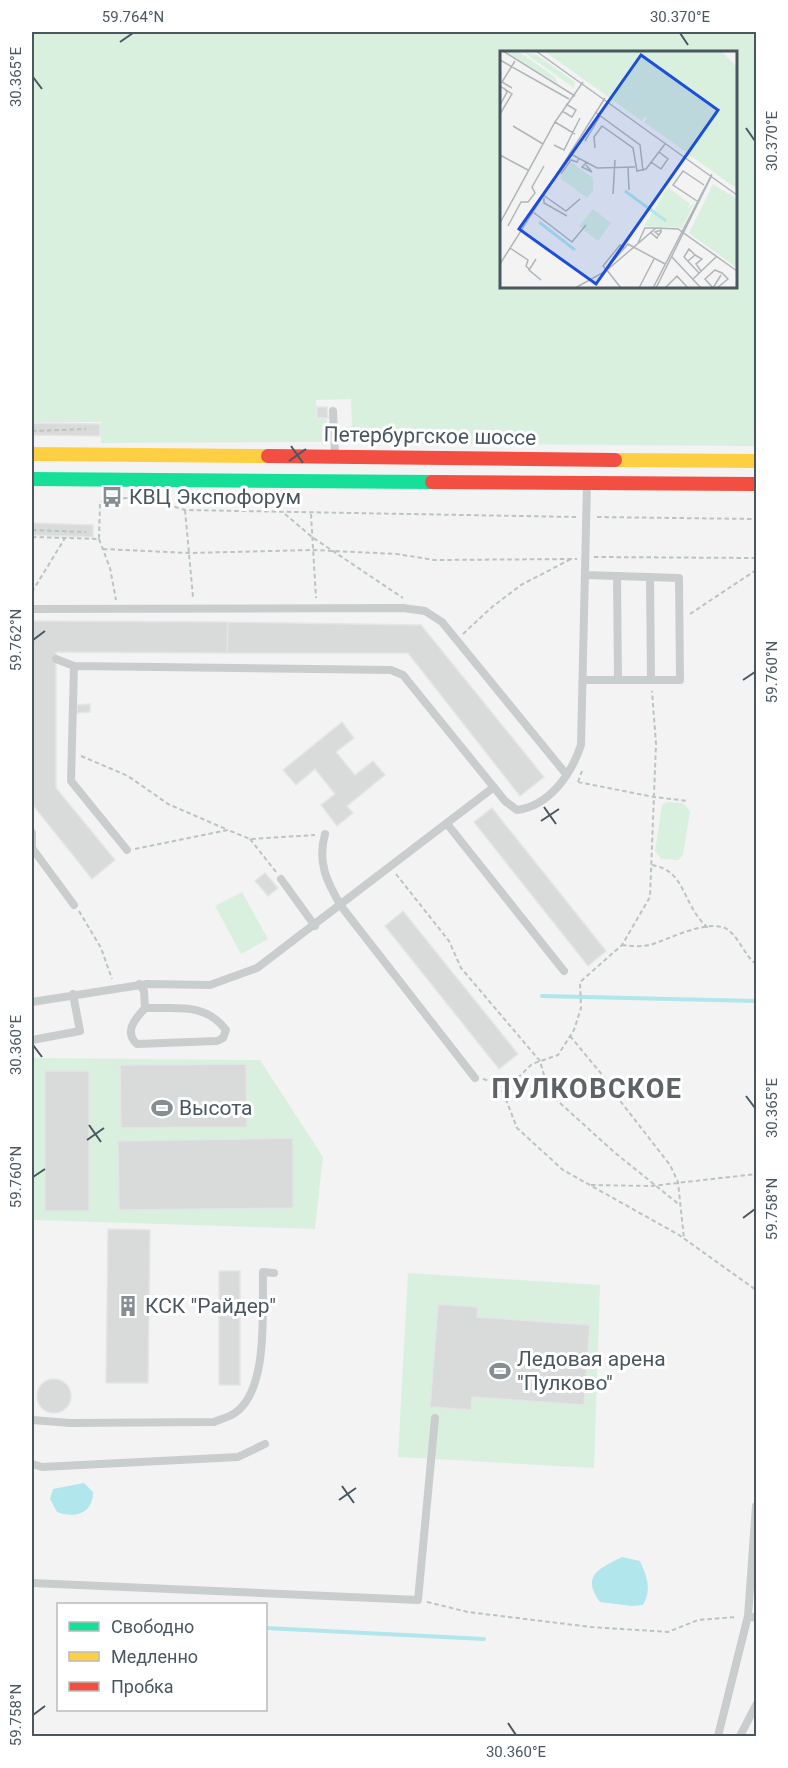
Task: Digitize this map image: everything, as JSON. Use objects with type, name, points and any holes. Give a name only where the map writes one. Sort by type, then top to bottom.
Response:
[{"type":"main road","name":"Петербургское шоссе","points":[[32,454],[756,461]]},
{"type":"main road","points":[[32,479],[756,484]]},
{"type":"lane","points":[[333,411],[335,456]]},
{"type":"lane","points":[[56,659],[74,666],[391,670],[402,675],[504,801],[517,810],[531,808],[562,783],[576,760],[581,745],[587,483]]},
{"type":"lane","points":[[583,680],[651,682],[680,680],[679,578],[585,575]]},
{"type":"lane","points":[[617,576],[618,680]]},
{"type":"lane","points":[[650,577],[651,682]]},
{"type":"lane","points":[[32,609],[194,608],[425,611],[442,622],[566,774]]},
{"type":"lane","points":[[74,666],[72,781],[127,850]]},
{"type":"lane","points":[[32,1002],[139,984],[210,985],[239,976],[276,956],[494,787]]},
{"type":"lane","points":[[447,825],[564,971]]},
{"type":"lane","points":[[32,833],[32,848],[74,905]]},
{"type":"lane","points":[[324,834],[321,849],[322,868],[327,883],[341,906],[476,1078]]},
{"type":"lane","points":[[281,879],[315,926]]},
{"type":"lane","points":[[139,984],[144,991],[145,1008],[135,1019],[130,1031],[136,1044],[217,1041],[223,1038],[226,1030],[209,1013],[199,1009],[145,1008]]},
{"type":"lane","points":[[32,1040],[80,1031],[73,994]]},
{"type":"lane","points":[[32,1420],[70,1424],[214,1422],[235,1413],[248,1401],[258,1378],[263,1272],[274,1273]]},
{"type":"lane","points":[[32,1583],[418,1600],[435,1418]]},
{"type":"lane","points":[[32,1464],[42,1467],[238,1457],[265,1444]]},
{"type":"lane","points":[[718,1737],[748,1616],[756,1506]]},
{"type":"lane","points":[[748,1616],[756,1618]]},
{"type":"lane","points":[[740,1737],[756,1705]]},
{"type":"path","points":[[32,431],[86,429]]},
{"type":"path","points":[[117,608],[116,591],[99,539],[100,502],[116,497],[152,499],[185,510],[311,514],[756,519]]},
{"type":"path","points":[[185,510],[194,608]]},
{"type":"path","points":[[284,513],[312,537],[411,603],[416,610]]},
{"type":"path","points":[[311,514],[316,605]]},
{"type":"path","points":[[32,530],[86,532]]},
{"type":"path","points":[[32,537],[99,539]]},
{"type":"path","points":[[32,592],[65,538]]},
{"type":"path","points":[[103,549],[189,553],[313,550],[397,554],[434,560],[585,559],[632,556],[756,558]]},
{"type":"path","points":[[457,640],[492,607],[521,585],[572,558]]},
{"type":"path","points":[[680,621],[756,570]]},
{"type":"path","points":[[503,1092],[531,1064],[558,1055],[570,1036],[581,1005],[580,982],[622,945],[650,897],[656,744],[651,682]]},
{"type":"path","points":[[72,752],[128,776],[168,804],[250,839],[324,834]]},
{"type":"path","points":[[566,774],[578,782],[654,797],[688,801]]},
{"type":"path","points":[[127,850],[228,830]]},
{"type":"path","points":[[250,839],[281,879]]},
{"type":"path","points":[[651,865],[668,868],[679,880],[696,917],[708,928]]},
{"type":"path","points":[[391,868],[449,941],[461,968],[540,1061],[549,1093],[681,1206]]},
{"type":"path","points":[[74,905],[101,948],[115,987]]},
{"type":"path","points":[[622,945],[652,944],[660,939],[722,927],[730,932],[749,959],[756,964]]},
{"type":"path","points":[[570,1036],[660,1149],[678,1182],[684,1239]]},
{"type":"path","points":[[476,1078],[493,1082],[503,1092],[517,1128],[563,1170],[684,1239],[756,1290]]},
{"type":"path","points":[[588,1185],[655,1186],[756,1174]]},
{"type":"path","points":[[418,1600],[468,1612],[591,1627],[668,1632],[699,1620],[748,1616]]},
{"type":"green space","points":[[32,32],[756,32],[756,446],[340,443],[339,430],[352,426],[351,399],[316,400],[316,419],[327,419],[327,442],[101,443],[101,422],[32,422]]},
{"type":"green space","points":[[667,802],[683,803],[690,811],[683,855],[678,860],[661,859],[655,851],[662,805]]},
{"type":"green space","points":[[242,892],[268,939],[241,954],[215,906]]},
{"type":"green space","name":"Высота","points":[[34,1058],[260,1060],[323,1157],[315,1229],[32,1220]]},
{"type":"green space","name":"Ледовая арена \"Пулково\"","points":[[408,1273],[600,1285],[594,1468],[398,1457]]},
{"type":"water","points":[[84,1483],[93,1492],[87,1509],[71,1515],[57,1512],[50,1499],[53,1489]]},
{"type":"water","points":[[622,1557],[640,1561],[645,1572],[648,1583],[643,1605],[600,1602],[594,1593],[592,1585],[596,1574]]},
{"type":"building","points":[[317,407],[327,407],[328,418],[317,418]]},
{"type":"building","points":[[32,423],[100,424],[100,436],[32,435]]},
{"type":"building","points":[[32,523],[93,525],[93,537],[32,535]]},
{"type":"building","points":[[32,621],[228,622],[227,653],[56,652],[56,788],[115,860],[92,879],[32,804]]},
{"type":"building","points":[[228,622],[421,625],[544,777],[520,796],[408,653],[227,653]]},
{"type":"building","points":[[90,704],[90,712],[77,713],[77,705]]},
{"type":"building","points":[[342,722],[354,738],[336,752],[355,775],[373,761],[385,775],[347,806],[353,813],[337,826],[321,805],[335,794],[315,769],[296,785],[283,770]]},
{"type":"building","points":[[492,808],[606,951],[588,966],[474,822]]},
{"type":"building","points":[[265,873],[278,888],[268,896],[255,881]]},
{"type":"building","points":[[403,911],[518,1054],[499,1069],[385,926]]},
{"type":"building","points":[[246,1064],[247,1127],[121,1128],[120,1065]]},
{"type":"building","points":[[45,1071],[89,1071],[89,1211],[45,1211]]},
{"type":"building","points":[[293,1138],[293,1208],[119,1210],[118,1141]]},
{"type":"building","name":"КСК \"Райдер\"","points":[[108,1229],[150,1230],[148,1383],[106,1383]]},
{"type":"building","points":[[219,1271],[240,1271],[240,1385],[219,1385]]},
{"type":"building","points":[[438,1304],[478,1307],[477,1317],[590,1325],[584,1405],[472,1397],[471,1410],[430,1407]]},
{"type":"building","points":[[54,1379],[66,1384],[71,1396],[66,1408],[54,1413],[42,1408],[37,1396],[42,1384]]},
{"type":"waterway","points":[[542,996],[756,1001]]},
{"type":"waterway","points":[[267,1628],[484,1639]]},
{"type":"traffic: fast","points":[[32,479],[432,482]]},
{"type":"traffic: slow","points":[[32,454],[268,456]]},
{"type":"traffic: slow","points":[[615,460],[756,461]]},
{"type":"traffic: jam","points":[[268,456],[615,460]]},
{"type":"traffic: jam","points":[[432,482],[756,484]]},
{"type":"place","name":"КВЦ Экспофорум","points":[[112,497]]},
{"type":"place","name":"Высота","points":[[162,1108]]},
{"type":"place","name":"КСК \"Райдер\"","points":[[128,1306]]},
{"type":"place","name":"Ледовая арена \"Пулково\"","points":[[500,1371]]},
{"type":"district","name":"ПУЛКОВСКОЕ","points":[[587,1089]]}]
